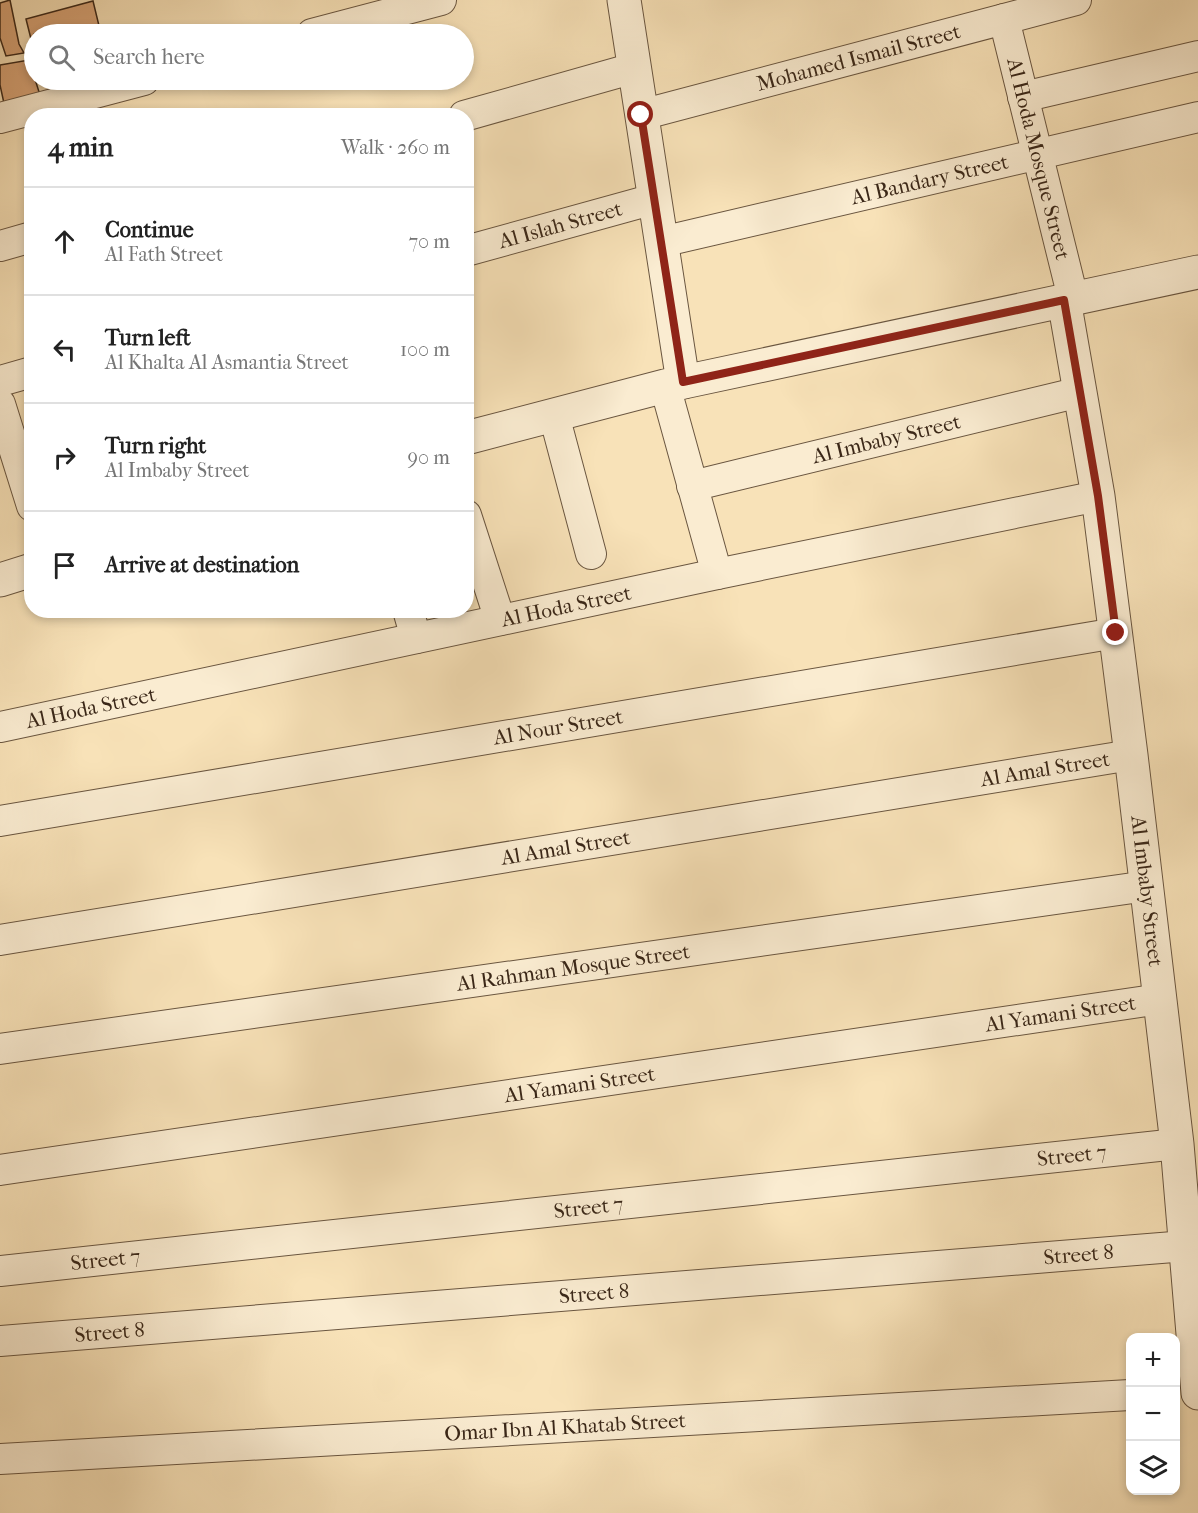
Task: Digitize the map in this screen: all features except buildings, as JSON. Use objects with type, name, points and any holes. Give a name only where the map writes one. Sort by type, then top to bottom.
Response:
[{"type":"street","points":[[350,24],[441,0]]},
{"type":"street","points":[[624,0],[661,242],[674,384],[692,486],[717,574]]},
{"type":"street","name":"Mohamed Ismail Street","points":[[641,115],[1076,0]]},
{"type":"street","name":"Al Hoda Mosque Street","points":[[1004,19],[1038,155],[1069,299]]},
{"type":"street","points":[[1023,97],[1198,56]]},
{"type":"street","points":[[474,113],[634,68]]},
{"type":"street","points":[[38,108],[106,90]]},
{"type":"street","points":[[0,118],[24,112]]},
{"type":"street","name":"Al Bandary Street","points":[[661,242],[1198,117]]},
{"type":"street","name":"Al Islah Street","points":[[474,249],[654,199]]},
{"type":"street","points":[[0,246],[24,239]]},
{"type":"street","points":[[474,436],[674,384],[1198,272]]},
{"type":"street","name":"Al Imbaby Street","points":[[1069,299],[1080,392],[1098,496],[1147,886],[1177,1144],[1198,1392]]},
{"type":"street","points":[[0,381],[24,374]]},
{"type":"street","name":"Al Imbaby Street","points":[[692,486],[1080,392]]},
{"type":"street","points":[[0,404],[24,480]]},
{"type":"street","points":[[554,415],[591,554]]},
{"type":"street","name":"Al Hoda Street","points":[[0,727],[412,624],[500,620],[1098,496]]},
{"type":"street","points":[[474,540],[500,620]]},
{"type":"street","points":[[0,580],[24,572]]},
{"type":"street","name":"Al Nour Street","points":[[0,821],[1116,633]]},
{"type":"street","name":"Al Amal Street","points":[[0,940],[1131,755]]},
{"type":"street","name":"Al Rahman Mosque Street","points":[[0,1049],[1147,886]]},
{"type":"street","name":"Al Yamani Street","points":[[0,1170],[1160,999]]},
{"type":"street","name":"Street 7","points":[[0,1271],[1177,1144]]},
{"type":"street","name":"Street 8","points":[[0,1341],[1186,1246]]},
{"type":"street","points":[[1180,1392],[1198,1392]]},
{"type":"street","name":"Omar Ibn Al Khatab Street","points":[[0,1459],[1126,1395]]},
{"type":"route","points":[[641,115],[683,382],[1064,300],[1098,496],[1116,633]]}]
